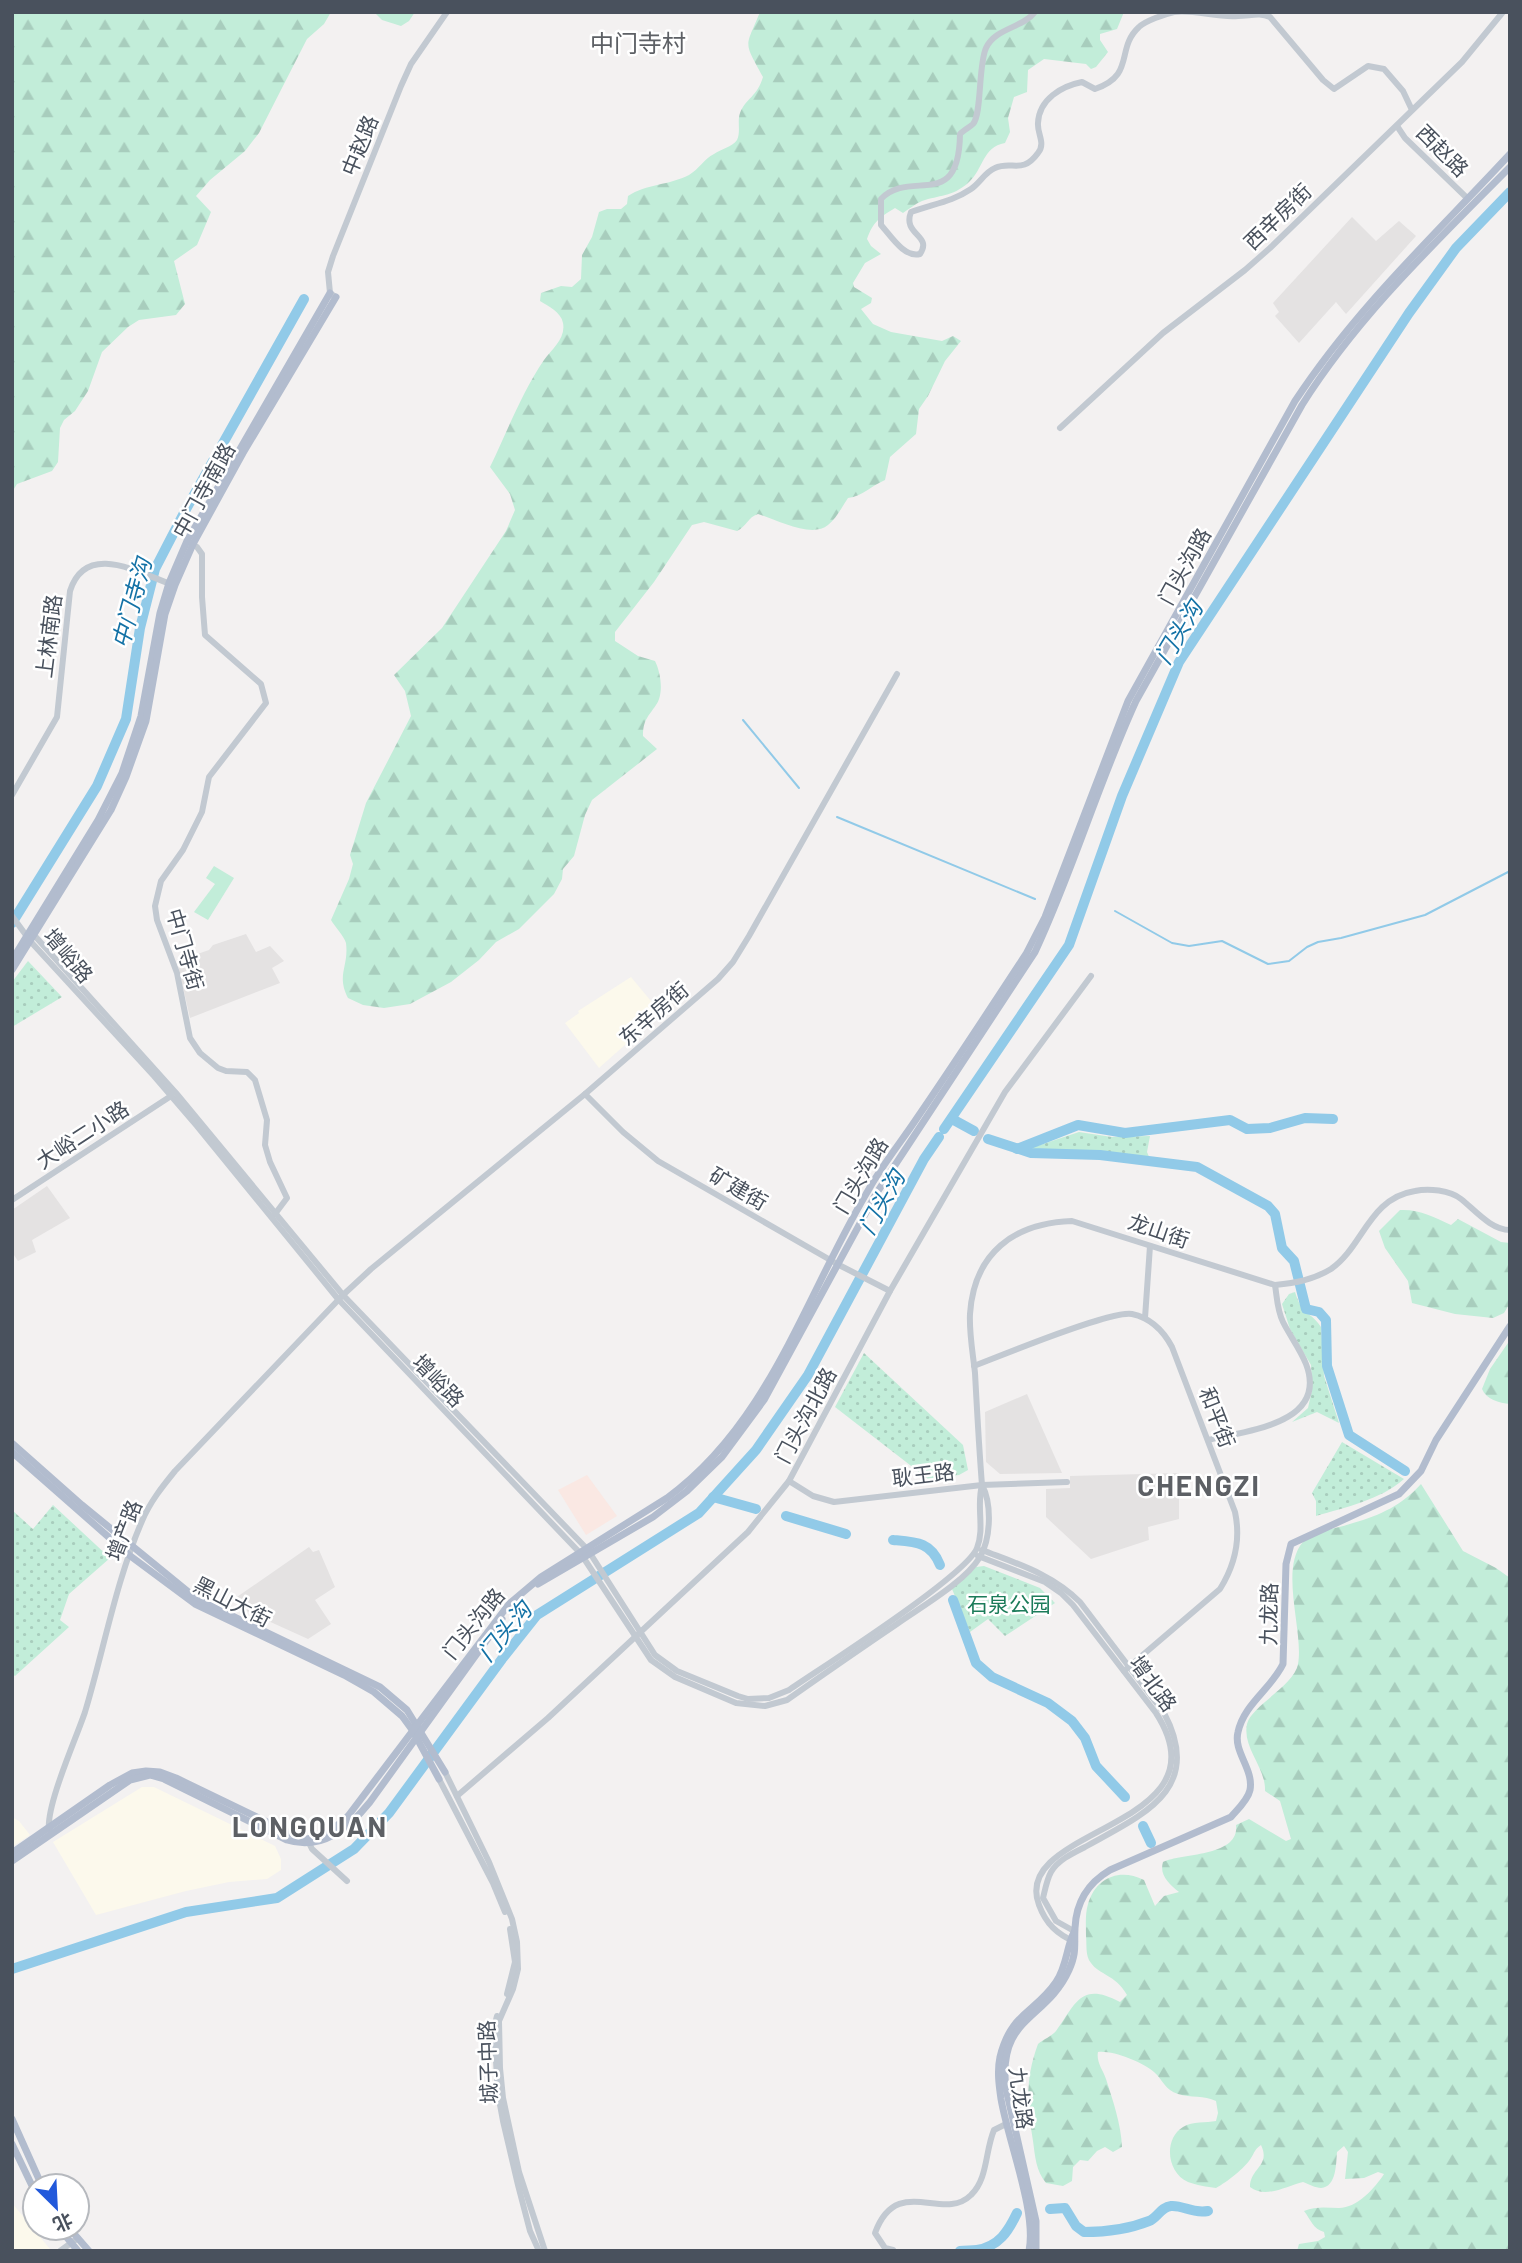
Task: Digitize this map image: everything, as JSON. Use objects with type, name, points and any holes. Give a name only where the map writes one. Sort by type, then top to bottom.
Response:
[{"type":"main road","name":"门头沟路","points":[[586,1554],[684,1486],[718,1452],[752,1409],[869,1189],[1026,954],[1045,917],[1128,701],[1295,401],[1332,347],[1411,256],[1510,153]]},
{"type":"main road","name":"门头沟路","points":[[308,1841],[320,1836],[348,1816],[417,1730],[509,1604],[541,1577],[653,1517],[687,1490],[722,1457],[764,1400],[841,1267],[876,1194],[1035,952],[1136,701],[1302,405],[1326,367],[1368,316],[1510,167]]},
{"type":"main road","name":"中门寺南路","points":[[31,937],[122,773],[141,716],[156,627],[168,583],[333,295]]},
{"type":"main road","points":[[12,960],[31,937]]},
{"type":"main road","points":[[12,970],[31,937]]},
{"type":"main road","name":"九龙路","points":[[1036,2251],[1034,2210],[1006,2090],[1006,2057],[1017,2030],[1053,1995],[1070,1968],[1076,1913],[1084,1893],[1101,1875],[1231,1817],[1242,1804],[1250,1791],[1248,1770],[1237,1745],[1238,1732],[1245,1711],[1276,1678],[1283,1664],[1286,1563],[1291,1544],[1399,1494],[1421,1471],[1436,1440],[1510,1326]]},
{"type":"main road","name":"黑山大街","points":[[12,1443],[197,1599],[380,1687],[407,1710],[417,1730]]},
{"type":"main road","name":"黑山大街","points":[[12,1451],[129,1555],[195,1604],[374,1692],[417,1730]]},
{"type":"main road","points":[[417,1730],[422,1747],[439,1779]]},
{"type":"main road","name":"城子中路","points":[[417,1730],[427,1740],[445,1772]]},
{"type":"main road","points":[[12,1861],[110,1785],[132,1773],[146,1771],[160,1772],[176,1778],[308,1841]]},
{"type":"main road","points":[[12,1853],[50,1830]]},
{"type":"main road","name":"九龙路","points":[[1029,2251],[1030,2222],[1006,2124],[998,2071],[1005,2040],[1020,2016],[1056,1982],[1073,1942]]},
{"type":"main road","points":[[12,2119],[36,2172]]},
{"type":"main road","points":[[12,2144],[25,2172]]},
{"type":"main road","points":[[75,2245],[89,2251]]},
{"type":"street","name":"中赵路","points":[[333,295],[327,281],[333,256],[401,86],[411,64],[447,12]]},
{"type":"street","name":"西赵路","points":[[1035,12],[1027,20],[991,40],[986,49],[978,89],[979,111],[973,123],[960,134],[960,153],[956,166],[947,178],[936,184],[888,192],[881,199],[881,225],[906,252],[914,256],[925,248],[924,242],[910,228],[908,220],[911,212],[925,206],[949,202],[973,188],[992,169],[1026,165],[1040,152],[1042,143],[1037,124],[1041,111],[1051,96],[1065,86],[1082,82],[1095,89],[1103,86],[1118,75],[1125,63],[1126,43],[1140,26],[1174,12],[1237,17],[1261,13],[1270,17],[1334,89],[1368,66],[1384,69],[1403,91],[1412,110]]},
{"type":"street","name":"西辛房街","points":[[1060,428],[1163,333],[1262,255],[1462,62],[1503,12]]},
{"type":"street","name":"西赵路","points":[[1397,126],[1405,138],[1467,198]]},
{"type":"street","name":"中门寺街","points":[[190,542],[202,554],[205,635],[261,684],[266,703],[209,777],[202,812],[183,850],[161,881],[155,906],[157,920],[177,973],[190,1038],[200,1053],[218,1068],[247,1072],[255,1080],[267,1120],[265,1145],[287,1198],[275,1214]]},
{"type":"street","name":"上林南路","points":[[12,795],[57,717],[70,591],[78,574],[86,566],[106,562],[168,583]]},
{"type":"street","name":"东辛房街","points":[[341,1297],[396,1248],[688,1006],[733,962],[897,674]]},
{"type":"street","points":[[12,916],[31,937]]},
{"type":"street","name":"增峪路","points":[[31,937],[176,1093],[341,1297]]},
{"type":"street","name":"增峪路","points":[[31,937],[171,1096],[341,1297],[586,1554]]},
{"type":"street","name":"门头沟北路","points":[[457,1796],[548,1718],[747,1532],[789,1481],[890,1291],[1005,1092],[1091,976]]},
{"type":"street","name":"矿建街","points":[[585,1094],[623,1132],[658,1161],[841,1267],[890,1291]]},
{"type":"street","name":"大峪二小路","points":[[12,1200],[171,1096]]},
{"type":"street","name":"龙山街","points":[[978,1552],[981,1528],[979,1496],[982,1485],[970,1316],[979,1273],[1002,1243],[1024,1230],[1048,1222],[1072,1222],[1275,1285],[1306,1281],[1332,1268],[1348,1253],[1366,1224],[1381,1208],[1396,1197],[1414,1191],[1435,1190],[1459,1197],[1480,1216],[1503,1230],[1510,1230]]},
{"type":"street","points":[[974,1366],[1119,1315],[1133,1314],[1145,1318],[1150,1246]]},
{"type":"street","points":[[1208,1440],[1276,1423],[1296,1412],[1306,1400],[1310,1381],[1307,1366],[1282,1320],[1275,1285]]},
{"type":"street","name":"增产路","points":[[50,1830],[61,1778],[88,1701],[129,1555],[148,1507],[174,1471],[341,1297]]},
{"type":"street","name":"和平街","points":[[1126,1669],[1210,1600],[1220,1589],[1237,1549],[1237,1524],[1172,1347],[1166,1336],[1145,1318]]},
{"type":"street","name":"耿王路","points":[[789,1481],[813,1496],[834,1502],[982,1485],[1067,1482]]},
{"type":"street","points":[[586,1554],[637,1634],[656,1655],[677,1671],[748,1699],[769,1698],[789,1690],[940,1585],[978,1552]]},
{"type":"street","name":"增北路","points":[[978,1552],[1040,1573],[1066,1587],[1080,1602],[1126,1669],[1164,1726],[1170,1743],[1167,1775],[1158,1793],[1138,1810],[1061,1852],[1045,1868],[1037,1884],[1038,1902],[1048,1922],[1059,1935],[1073,1942]]},
{"type":"street","name":"增北路","points":[[1074,1931],[1056,1921],[1043,1898],[1051,1871],[1063,1859],[1148,1812],[1163,1797],[1176,1769],[1174,1731],[1164,1713],[1126,1669]]},
{"type":"street","name":"城子中路","points":[[445,1772],[502,1893],[517,1942],[518,1969],[513,1989],[499,2021],[501,2078],[522,2183],[545,2251]]},
{"type":"street","name":"城子中路","points":[[439,1779],[493,1883],[509,1921],[514,1962],[508,1991],[494,2026],[498,2094],[530,2231],[539,2251]]},
{"type":"street","points":[[308,1841],[347,1881]]},
{"type":"street","points":[[893,2250],[886,2248],[874,2233],[889,2211],[903,2202],[949,2204],[969,2197],[984,2174],[985,2158],[994,2130],[1006,2124]]},
{"type":"street","points":[[60,2251],[75,2245]]},
{"type":"shaded area","points":[[1352,217],[1376,241],[1399,221],[1416,236],[1346,314],[1336,302],[1299,343],[1275,316],[1279,312],[1273,303]]},
{"type":"shaded area","points":[[246,934],[256,952],[270,946],[284,961],[272,968],[280,983],[190,1018],[177,961]]},
{"type":"shaded area","points":[[631,977],[661,1013],[599,1068],[565,1023],[579,1013],[578,1011]]},
{"type":"shaded area","points":[[47,1186],[70,1218],[32,1240],[36,1252],[18,1261],[12,1252],[12,1210]]},
{"type":"shaded area","points":[[1027,1394],[1062,1473],[1000,1474],[986,1462],[985,1412]]},
{"type":"shaded area","points":[[1179,1473],[1179,1519],[1148,1527],[1149,1540],[1091,1559],[1046,1517],[1046,1489],[1070,1488],[1070,1476]]},
{"type":"shaded area","points":[[587,1475],[617,1516],[586,1535],[558,1490]]},
{"type":"shaded area","points":[[309,1547],[313,1552],[319,1550],[335,1587],[315,1600],[331,1624],[308,1639],[240,1608],[234,1599]]},
{"type":"shaded area","points":[[142,1787],[154,1787],[275,1846],[281,1859],[281,1870],[267,1879],[229,1882],[186,1891],[96,1915],[53,1842]]},
{"type":"shaded area","points":[[12,1817],[19,1821],[30,1835],[12,1847]]},
{"type":"shaded area","points":[[12,2203],[21,2214],[21,2242],[44,2242],[50,2249],[12,2251]]},
{"type":"green space","points":[[12,12],[331,12],[324,24],[307,39],[259,133],[245,151],[210,180],[196,196],[211,212],[197,245],[174,261],[185,304],[176,315],[139,320],[102,352],[88,391],[60,428],[58,462],[52,471],[17,484],[12,492]]},
{"type":"green space","points":[[374,12],[415,12],[409,21],[401,26],[382,20]]},
{"type":"green space","points":[[760,12],[1124,12],[1117,29],[1100,34],[1100,40],[1108,52],[1096,67],[1091,69],[1086,64],[1044,59],[1028,70],[1027,92],[1014,97],[1008,118],[1010,132],[1005,143],[997,145],[987,154],[968,183],[951,193],[922,201],[903,213],[895,208],[881,217],[872,228],[867,239],[881,254],[865,263],[853,283],[854,287],[872,298],[871,303],[861,309],[873,324],[891,332],[942,341],[953,336],[961,341],[945,361],[919,409],[916,434],[890,457],[885,480],[848,498],[834,520],[821,529],[803,529],[758,514],[737,531],[704,522],[692,525],[654,582],[615,632],[615,641],[638,656],[655,661],[657,666],[661,683],[660,695],[645,722],[643,736],[657,749],[592,800],[574,856],[563,869],[562,879],[554,894],[519,929],[496,942],[479,960],[451,982],[410,1004],[384,1008],[363,1005],[348,998],[343,983],[346,943],[331,920],[349,879],[353,864],[350,855],[366,803],[411,716],[405,691],[394,675],[442,628],[506,531],[515,510],[510,494],[490,467],[529,385],[562,334],[562,319],[540,301],[541,293],[561,286],[572,287],[581,279],[582,255],[592,237],[599,212],[621,209],[627,204],[628,196],[635,192],[689,175],[710,156],[737,140],[740,113],[758,89],[763,77],[748,44]]},
{"type":"green space","points":[[214,866],[234,878],[208,920],[194,912],[215,884],[206,878]]},
{"type":"green space","points":[[28,961],[62,997],[12,1027],[12,982]]},
{"type":"green space","points":[[1079,1132],[1112,1137],[1150,1136],[1147,1152],[1150,1159],[1094,1151],[1028,1149]]},
{"type":"green space","points":[[1400,1210],[1420,1212],[1451,1225],[1458,1219],[1501,1242],[1510,1243],[1510,1303],[1504,1313],[1493,1318],[1455,1314],[1412,1303],[1408,1281],[1385,1248],[1379,1231]]},
{"type":"green space","points":[[1295,1292],[1301,1306],[1321,1327],[1324,1376],[1339,1423],[1317,1412],[1292,1422],[1308,1408],[1312,1390],[1311,1365],[1290,1329],[1282,1304],[1289,1294]]},
{"type":"green space","points":[[1510,1340],[1510,1404],[1493,1400],[1482,1389],[1490,1369]]},
{"type":"green space","points":[[864,1353],[963,1445],[968,1470],[959,1475],[928,1479],[835,1407]]},
{"type":"green space","points":[[1342,1442],[1404,1479],[1374,1498],[1316,1516],[1316,1501],[1312,1493]]},
{"type":"green space","points":[[1421,1484],[1463,1551],[1510,1578],[1510,2251],[1297,2251],[1299,2244],[1325,2237],[1324,2232],[1315,2226],[1304,2211],[1352,2205],[1371,2191],[1384,2174],[1378,2172],[1364,2178],[1345,2179],[1348,2152],[1344,2146],[1337,2152],[1335,2173],[1326,2187],[1319,2188],[1303,2182],[1262,2192],[1250,2187],[1253,2175],[1264,2158],[1261,2145],[1240,2170],[1216,2188],[1188,2182],[1181,2178],[1172,2164],[1172,2139],[1187,2125],[1216,2121],[1216,2101],[1174,2092],[1143,2064],[1111,2053],[1098,2052],[1098,2059],[1116,2113],[1122,2147],[1113,2152],[1105,2147],[1088,2161],[1080,2160],[1073,2167],[1072,2181],[1063,2186],[1046,2183],[1036,2163],[1029,2104],[1029,2081],[1038,2044],[1056,2031],[1081,1998],[1096,1994],[1120,2002],[1127,1995],[1089,1960],[1086,1947],[1086,1916],[1092,1895],[1103,1881],[1110,1877],[1135,1876],[1144,1880],[1155,1906],[1164,1896],[1179,1892],[1164,1875],[1163,1862],[1220,1848],[1229,1843],[1235,1835],[1236,1825],[1249,1819],[1286,1841],[1291,1839],[1280,1801],[1265,1791],[1262,1774],[1246,1733],[1250,1717],[1289,1680],[1298,1664],[1298,1635],[1292,1584],[1296,1554],[1308,1538],[1382,1513],[1406,1498]]},
{"type":"green space","points":[[53,1505],[110,1558],[69,1594],[60,1620],[69,1627],[15,1676],[12,1674],[12,1510],[33,1529]]},
{"type":"green space","name":"石泉公园","points":[[984,1566],[1040,1588],[1055,1603],[1005,1636],[988,1619],[970,1632],[952,1589],[976,1567]]},
{"type":"waterway","name":"门头沟","points":[[944,1129],[1069,945],[1122,796],[1179,662],[1409,313],[1456,248],[1510,192]]},
{"type":"waterway","name":"中门寺沟","points":[[12,923],[97,786],[126,719],[140,628],[155,569],[304,299]]},
{"type":"waterway","points":[[743,720],[799,788]]},
{"type":"waterway","points":[[837,817],[1035,899]]},
{"type":"waterway","points":[[1115,911],[1172,943],[1189,946],[1222,941],[1268,964],[1289,961],[1318,942],[1425,915],[1510,871]]},
{"type":"waterway","points":[[1017,1149],[1078,1125],[1125,1133],[1230,1120],[1247,1129],[1270,1128],[1305,1118],[1333,1119]]},
{"type":"waterway","points":[[952,1119],[974,1131]]},
{"type":"waterway","name":"门头沟","points":[[12,1969],[186,1912],[277,1898],[354,1849],[389,1813],[537,1615],[699,1513],[756,1450],[808,1375],[924,1159],[939,1137]]},
{"type":"waterway","points":[[988,1139],[1031,1153],[1100,1155],[1197,1167],[1268,1206],[1275,1214],[1282,1248],[1294,1261],[1306,1309],[1319,1312],[1326,1320],[1327,1366],[1349,1435],[1405,1471]]},
{"type":"waterway","points":[[713,1497],[756,1509]]},
{"type":"waterway","points":[[786,1516],[846,1534]]},
{"type":"waterway","points":[[893,1540],[922,1545],[932,1552],[940,1565]]},
{"type":"waterway","points":[[953,1600],[976,1663],[992,1677],[1048,1703],[1072,1721],[1085,1738],[1096,1766],[1125,1797]]},
{"type":"waterway","points":[[1143,1826],[1151,1843]]},
{"type":"waterway","points":[[1050,2209],[1065,2208],[1076,2226],[1084,2232],[1117,2230],[1141,2224],[1152,2220],[1164,2208],[1171,2206],[1208,2211]]},
{"type":"waterway","points":[[960,2251],[985,2248],[997,2242],[1017,2213]]},
{"type":"district","name":"中门寺村","points":[[638,42]]},
{"type":"district","name":"CHENGZI","points":[[1199,1485]]},
{"type":"district","name":"LONGQUAN","points":[[310,1826]]}]
